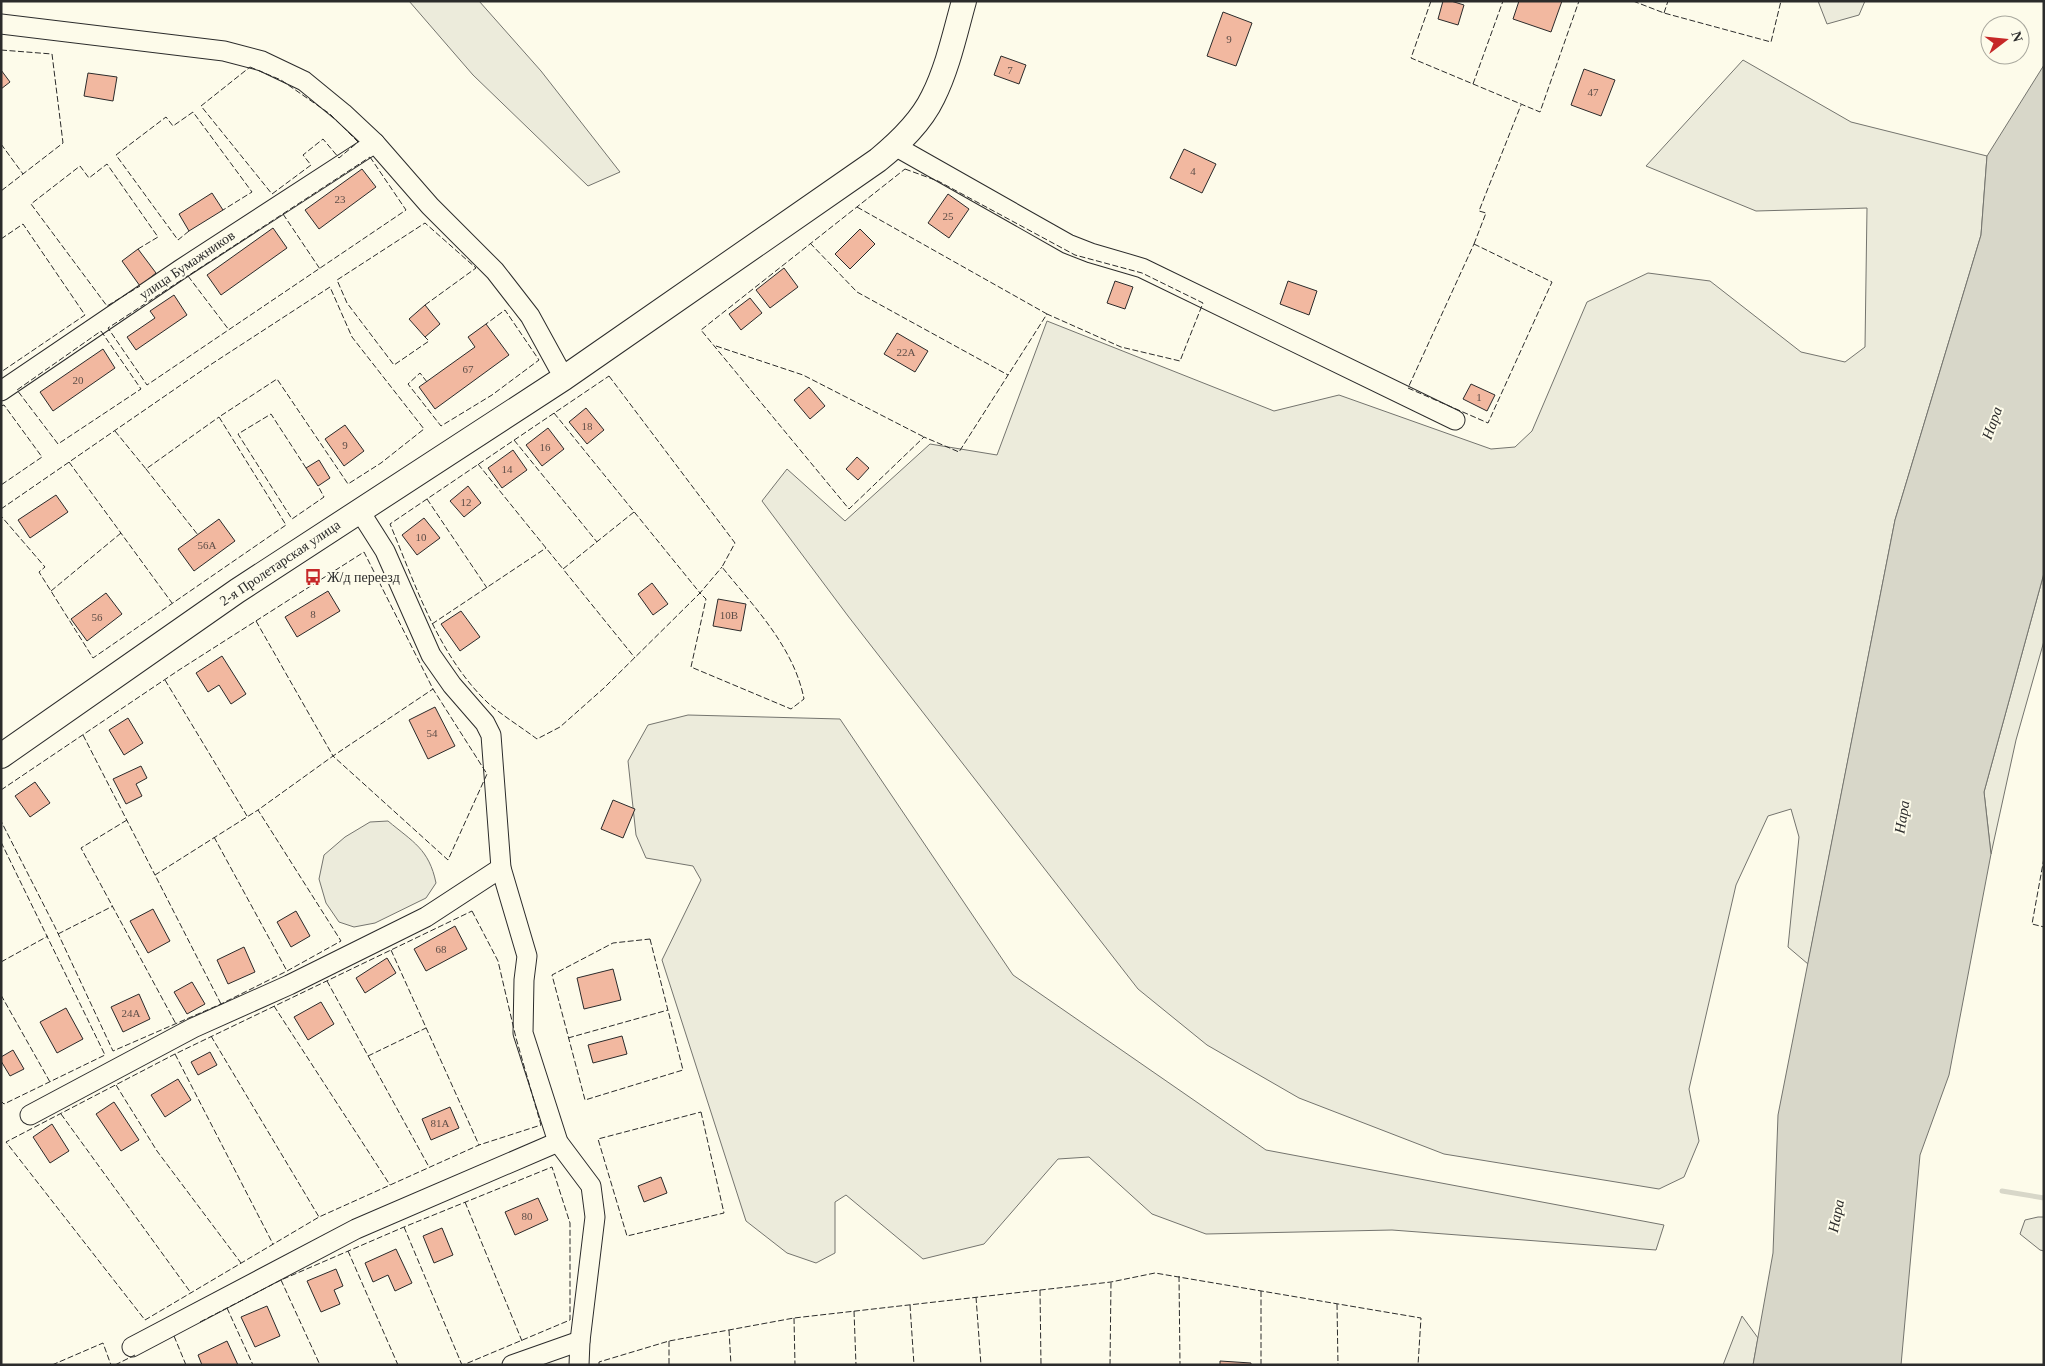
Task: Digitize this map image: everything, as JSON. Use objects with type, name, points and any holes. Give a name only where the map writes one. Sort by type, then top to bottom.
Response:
[{"type":"main road","name":"2-я Пролетарская улица","points":[[1,756],[237,591],[564,378],[895,146],[915,125],[933,98],[948,59],[964,1]]},
{"type":"street","points":[[1,24],[182,47],[224,50],[262,61],[304,81],[343,113],[375,143],[430,206],[495,271],[530,316],[564,378]]},
{"type":"street","name":"улица Бумажников","points":[[1,391],[181,269],[375,143]]},
{"type":"street","points":[[895,146],[1068,244],[1142,268],[1455,420]]},
{"type":"street","points":[[359,510],[389,559],[431,655],[452,685],[485,723],[491,735],[501,868],[527,956],[524,980],[523,1032],[558,1142],[591,1186],[595,1217],[580,1341],[580,1365]]},
{"type":"street","points":[[30,1115],[192,1028],[289,985],[426,917],[501,868]]},
{"type":"street","points":[[132,1347],[356,1229],[558,1142]]},
{"type":"street","points":[[512,1365],[580,1341]]},
{"type":"shaded area","points":[[409,1],[479,1],[541,71],[620,172],[588,186],[473,75]]},
{"type":"shaded area","points":[[1818,1],[1865,1],[1859,15],[1827,24]]},
{"type":"shaded area","points":[[1743,60],[1851,122],[1987,156],[1981,235],[1895,520],[1808,964],[1788,947],[1799,837],[1791,809],[1768,816],[1736,885],[1689,1089],[1699,1141],[1684,1177],[1659,1189],[1444,1154],[1299,1098],[1207,1045],[1138,989],[848,616],[762,501],[787,469],[845,521],[930,444],[997,455],[1047,321],[1274,411],[1339,395],[1491,449],[1515,447],[1532,431],[1587,302],[1648,273],[1710,281],[1801,352],[1845,362],[1865,347],[1867,208],[1756,211],[1646,166]]},
{"type":"shaded area","points":[[2044,573],[2044,641],[2016,740],[1991,854],[1984,792]]},
{"type":"shaded area","points":[[688,715],[840,719],[1013,975],[1266,1150],[1664,1225],[1656,1250],[1392,1230],[1206,1234],[1152,1214],[1089,1157],[1058,1159],[984,1244],[923,1259],[846,1195],[835,1202],[835,1253],[816,1263],[787,1253],[746,1221],[662,960],[701,880],[693,866],[646,858],[636,835],[628,761],[648,725]]},
{"type":"shaded area","points":[[388,821],[419,847],[429,862],[436,883],[426,898],[375,923],[354,927],[339,922],[326,903],[319,879],[324,855],[345,837],[370,822]]},
{"type":"shaded area","points":[[2044,1217],[2044,1251],[2020,1234],[2025,1220]]},
{"type":"shaded area","points":[[1742,1316],[1758,1338],[1753,1365],[1723,1365]]},
{"type":"water","name":"Нара","points":[[2044,65],[2044,573],[1984,792],[1991,854],[1949,1075],[1920,1155],[1901,1365],[1753,1365],[1773,1253],[1778,1115],[1895,520],[1981,235],[1987,156]]},
{"type":"building","points":[[1443,1],[1464,5],[1458,25],[1438,19]]},
{"type":"building","points":[[1519,1],[1562,1],[1551,32],[1513,19]]},
{"type":"building","points":[[1223,12],[1252,23],[1236,66],[1207,56]]},
{"type":"building","points":[[1001,56],[1026,65],[1019,84],[994,75]]},
{"type":"building","points":[[1584,69],[1615,80],[1601,116],[1571,105]]},
{"type":"building","points":[[1,70],[10,82],[1,89]]},
{"type":"building","points":[[88,73],[117,77],[113,101],[84,96]]},
{"type":"building","points":[[1184,149],[1216,164],[1202,193],[1170,178]]},
{"type":"building","points":[[362,169],[376,187],[319,229],[305,210]]},
{"type":"building","points":[[212,193],[223,210],[189,231],[179,214]]},
{"type":"building","points":[[948,194],[969,209],[949,238],[928,223]]},
{"type":"building","points":[[273,228],[287,248],[221,295],[207,275]]},
{"type":"building","points":[[860,229],[875,244],[850,269],[835,254]]},
{"type":"building","points":[[138,249],[156,273],[140,286],[122,261]]},
{"type":"building","points":[[784,268],[798,287],[770,308],[756,290]]},
{"type":"building","points":[[1115,281],[1133,287],[1125,309],[1107,303]]},
{"type":"building","points":[[1288,281],[1317,291],[1309,315],[1280,304]]},
{"type":"building","points":[[174,295],[187,315],[136,350],[127,337],[155,318],[150,311]]},
{"type":"building","points":[[750,298],[762,313],[741,330],[729,314]]},
{"type":"building","points":[[425,305],[440,324],[425,337],[409,319]]},
{"type":"building","points":[[486,324],[509,355],[435,409],[419,387],[475,347],[468,337]]},
{"type":"building","points":[[897,333],[928,351],[915,372],[884,354]]},
{"type":"building","points":[[103,349],[115,368],[53,411],[40,392]]},
{"type":"building","points":[[1471,384],[1495,395],[1487,411],[1463,399]]},
{"type":"building","points":[[809,387],[825,406],[810,419],[794,400]]},
{"type":"building","points":[[586,408],[604,430],[587,444],[569,422]]},
{"type":"building","points":[[345,425],[364,451],[344,466],[325,439]]},
{"type":"building","points":[[548,428],[564,449],[542,466],[526,445]]},
{"type":"building","points":[[513,450],[527,470],[502,488],[488,468]]},
{"type":"building","points":[[857,457],[869,468],[858,480],[846,469]]},
{"type":"building","points":[[319,460],[330,478],[318,486],[306,468]]},
{"type":"building","points":[[468,486],[481,503],[464,517],[450,501]]},
{"type":"building","points":[[56,495],[68,512],[30,538],[18,520]]},
{"type":"building","points":[[424,518],[440,538],[417,555],[402,535]]},
{"type":"building","points":[[219,519],[235,541],[194,571],[178,549]]},
{"type":"building","points":[[652,583],[668,604],[653,615],[638,594]]},
{"type":"building","points":[[328,591],[340,611],[297,637],[285,617]]},
{"type":"building","points":[[106,593],[122,614],[87,641],[71,619]]},
{"type":"building","points":[[718,599],[746,604],[741,631],[713,626]]},
{"type":"building","points":[[461,611],[480,637],[460,651],[441,624]]},
{"type":"building","points":[[222,656],[246,694],[231,704],[219,685],[208,692],[196,673]]},
{"type":"building","points":[[435,707],[455,746],[428,759],[409,720]]},
{"type":"building","points":[[128,718],[143,743],[124,755],[109,730]]},
{"type":"building","points":[[141,766],[147,778],[136,784],[142,796],[126,804],[113,779]]},
{"type":"building","points":[[35,782],[50,803],[30,817],[15,796]]},
{"type":"building","points":[[613,800],[635,809],[623,838],[601,829]]},
{"type":"building","points":[[153,909],[170,941],[148,953],[130,921]]},
{"type":"building","points":[[296,911],[310,936],[291,947],[277,922]]},
{"type":"building","points":[[455,926],[467,949],[426,971],[414,949]]},
{"type":"building","points":[[244,947],[255,972],[228,984],[217,960]]},
{"type":"building","points":[[387,958],[396,973],[365,993],[356,978]]},
{"type":"building","points":[[613,969],[621,1000],[584,1009],[577,978]]},
{"type":"building","points":[[192,982],[205,1004],[187,1014],[174,992]]},
{"type":"building","points":[[139,994],[150,1019],[123,1032],[111,1007]]},
{"type":"building","points":[[321,1002],[334,1024],[308,1040],[294,1017]]},
{"type":"building","points":[[66,1008],[83,1039],[57,1053],[40,1022]]},
{"type":"building","points":[[622,1036],[627,1054],[593,1063],[588,1045]]},
{"type":"building","points":[[13,1050],[24,1069],[10,1076],[1,1061],[1,1057]]},
{"type":"building","points":[[210,1052],[217,1065],[198,1075],[191,1062]]},
{"type":"building","points":[[178,1079],[191,1100],[165,1117],[151,1095]]},
{"type":"building","points":[[114,1102],[139,1140],[121,1151],[96,1114]]},
{"type":"building","points":[[450,1107],[459,1128],[431,1140],[422,1119]]},
{"type":"building","points":[[52,1124],[69,1151],[50,1163],[33,1137]]},
{"type":"building","points":[[661,1177],[667,1193],[644,1202],[638,1186]]},
{"type":"building","points":[[538,1198],[548,1220],[515,1235],[505,1212]]},
{"type":"building","points":[[442,1228],[453,1255],[434,1263],[423,1236]]},
{"type":"building","points":[[396,1249],[412,1283],[395,1291],[388,1275],[373,1282],[365,1263]]},
{"type":"building","points":[[336,1269],[343,1286],[334,1290],[340,1304],[321,1312],[307,1281]]},
{"type":"building","points":[[267,1306],[280,1336],[255,1347],[241,1317]]},
{"type":"building","points":[[227,1341],[238,1365],[202,1365],[198,1355]]},
{"type":"building","points":[[1220,1361],[1251,1363],[1251,1365],[1220,1365]]},
{"type":"waterway","points":[[2002,1191],[2044,1198]]},
{"type":"fence","points":[[1431,1],[1411,58],[1540,112],[1579,1]]},
{"type":"fence","points":[[1473,84],[1503,1]]},
{"type":"fence","points":[[1633,1],[1664,13],[1771,42],[1781,1]]},
{"type":"fence","points":[[1664,13],[1668,1]]},
{"type":"fence","points":[[1,50],[52,54],[63,143],[1,191]]},
{"type":"fence","points":[[250,67],[281,80],[330,114],[358,142],[339,158],[323,139],[303,155],[311,165],[272,194],[201,106],[250,67]]},
{"type":"fence","points":[[1474,244],[1486,213],[1479,211],[1521,105]]},
{"type":"fence","points":[[189,231],[178,240],[116,155],[166,117],[173,126],[193,112],[252,192],[223,210]]},
{"type":"fence","points":[[1,144],[23,174]]},
{"type":"fence","points":[[370,157],[406,210],[147,385],[108,328],[370,157]]},
{"type":"fence","points":[[138,249],[158,237],[107,164],[89,178],[80,166],[31,204],[107,306],[140,286]]},
{"type":"fence","points":[[905,169],[938,181],[1075,255],[1142,273],[1203,303],[1180,361],[1121,347],[1047,314],[959,452],[924,437],[849,509],[701,330],[905,169]]},
{"type":"fence","points":[[857,207],[1047,314]]},
{"type":"fence","points":[[283,214],[320,269]]},
{"type":"fence","points":[[425,305],[476,268],[425,223],[337,280],[347,303],[394,365],[429,341],[425,337]]},
{"type":"fence","points":[[1,239],[23,224],[85,315],[1,372]]},
{"type":"fence","points":[[810,243],[857,292],[1008,375]]},
{"type":"fence","points":[[1474,244],[1552,282],[1488,423],[1408,388],[1474,244]]},
{"type":"fence","points":[[188,276],[229,330]]},
{"type":"fence","points":[[1,509],[207,367],[330,287],[352,337],[424,429],[381,463],[348,484],[277,379],[219,417],[286,525],[93,658],[39,572],[45,567],[1,516]]},
{"type":"fence","points":[[427,382],[420,373],[408,384],[441,426],[492,395],[539,360],[505,310],[486,324]]},
{"type":"fence","points":[[101,331],[141,389],[58,444],[17,390],[101,331]]},
{"type":"fence","points":[[716,346],[803,375],[924,437]]},
{"type":"fence","points":[[609,376],[735,543],[722,567],[771,629],[791,662],[799,680],[804,699],[791,709],[691,667],[706,599],[700,593],[604,688],[560,727],[537,739],[488,703],[470,684],[442,642],[419,595],[390,524],[609,376]]},
{"type":"fence","points":[[1,406],[4,405],[42,457],[1,485]]},
{"type":"fence","points":[[554,413],[700,593],[722,567]]},
{"type":"fence","points":[[306,468],[271,414],[238,434],[292,519],[324,497],[318,486]]},
{"type":"fence","points":[[115,431],[146,469],[219,417]]},
{"type":"fence","points":[[514,440],[597,542]]},
{"type":"fence","points":[[69,462],[172,603]]},
{"type":"fence","points":[[478,464],[563,569]]},
{"type":"fence","points":[[146,469],[198,535]]},
{"type":"fence","points":[[427,499],[487,588]]},
{"type":"fence","points":[[634,512],[563,569],[635,658]]},
{"type":"fence","points":[[51,591],[121,533]]},
{"type":"fence","points":[[432,624],[546,548]]},
{"type":"fence","points":[[1,790],[179,670],[364,552],[433,689],[487,774],[448,860],[333,756],[258,810],[341,941],[221,1004],[113,1051],[55,927],[1,821]]},
{"type":"fence","points":[[256,621],[333,756],[433,689]]},
{"type":"fence","points":[[165,680],[247,816]]},
{"type":"fence","points":[[83,735],[155,875]]},
{"type":"fence","points":[[221,1004],[155,875],[258,810]]},
{"type":"fence","points":[[127,820],[81,848],[176,1024]]},
{"type":"fence","points":[[214,837],[287,971]]},
{"type":"fence","points":[[1,842],[105,1055],[4,1104],[1,1101]]},
{"type":"fence","points":[[2044,858],[2032,924],[2044,927]]},
{"type":"fence","points":[[58,934],[113,906]]},
{"type":"fence","points":[[472,911],[498,961],[516,1038],[541,1125],[479,1145],[319,1217],[145,1320],[6,1142],[175,1054],[472,911]]},
{"type":"fence","points":[[1,962],[48,936]]},
{"type":"fence","points":[[650,939],[683,1070],[585,1100],[552,975],[613,943],[650,939]]},
{"type":"fence","points":[[391,950],[479,1145]]},
{"type":"fence","points":[[327,981],[429,1167]]},
{"type":"fence","points":[[1,995],[50,1082]]},
{"type":"fence","points":[[274,1006],[390,1185]]},
{"type":"fence","points":[[568,1038],[668,1010]]},
{"type":"fence","points":[[368,1056],[426,1028]]},
{"type":"fence","points":[[211,1036],[319,1217]]},
{"type":"fence","points":[[175,1054],[273,1244]]},
{"type":"fence","points":[[116,1085],[157,1151],[241,1263]]},
{"type":"fence","points":[[701,1112],[724,1213],[627,1236],[598,1139],[701,1112]]},
{"type":"fence","points":[[61,1114],[191,1293]]},
{"type":"fence","points":[[200,1322],[281,1280],[404,1227],[552,1167],[570,1223],[570,1320],[463,1365]]},
{"type":"fence","points":[[465,1202],[522,1341]]},
{"type":"fence","points":[[404,1227],[462,1365]]},
{"type":"fence","points":[[348,1251],[398,1365]]},
{"type":"fence","points":[[599,1365],[599,1362],[669,1341],[794,1318],[1111,1282],[1155,1273],[1421,1318],[1418,1365]]},
{"type":"fence","points":[[1179,1276],[1180,1365]]},
{"type":"fence","points":[[281,1280],[320,1365]]},
{"type":"fence","points":[[1110,1365],[1111,1282]]},
{"type":"fence","points":[[1040,1290],[1041,1365]]},
{"type":"fence","points":[[1261,1291],[1261,1365]]},
{"type":"fence","points":[[976,1297],[981,1365]]},
{"type":"fence","points":[[1337,1304],[1338,1365]]},
{"type":"fence","points":[[910,1305],[914,1365]]},
{"type":"fence","points":[[227,1308],[253,1365]]},
{"type":"fence","points":[[854,1311],[856,1365]]},
{"type":"fence","points":[[794,1318],[795,1365]]},
{"type":"fence","points":[[729,1330],[731,1365]]},
{"type":"fence","points":[[174,1336],[186,1365]]},
{"type":"fence","points":[[669,1341],[669,1365]]},
{"type":"fence","points":[[52,1365],[103,1343],[111,1365]]},
{"type":"fence","points":[[115,1365],[135,1355]]},
{"type":"place","name":"Ж/д переезд","points":[[313,577]]}]
